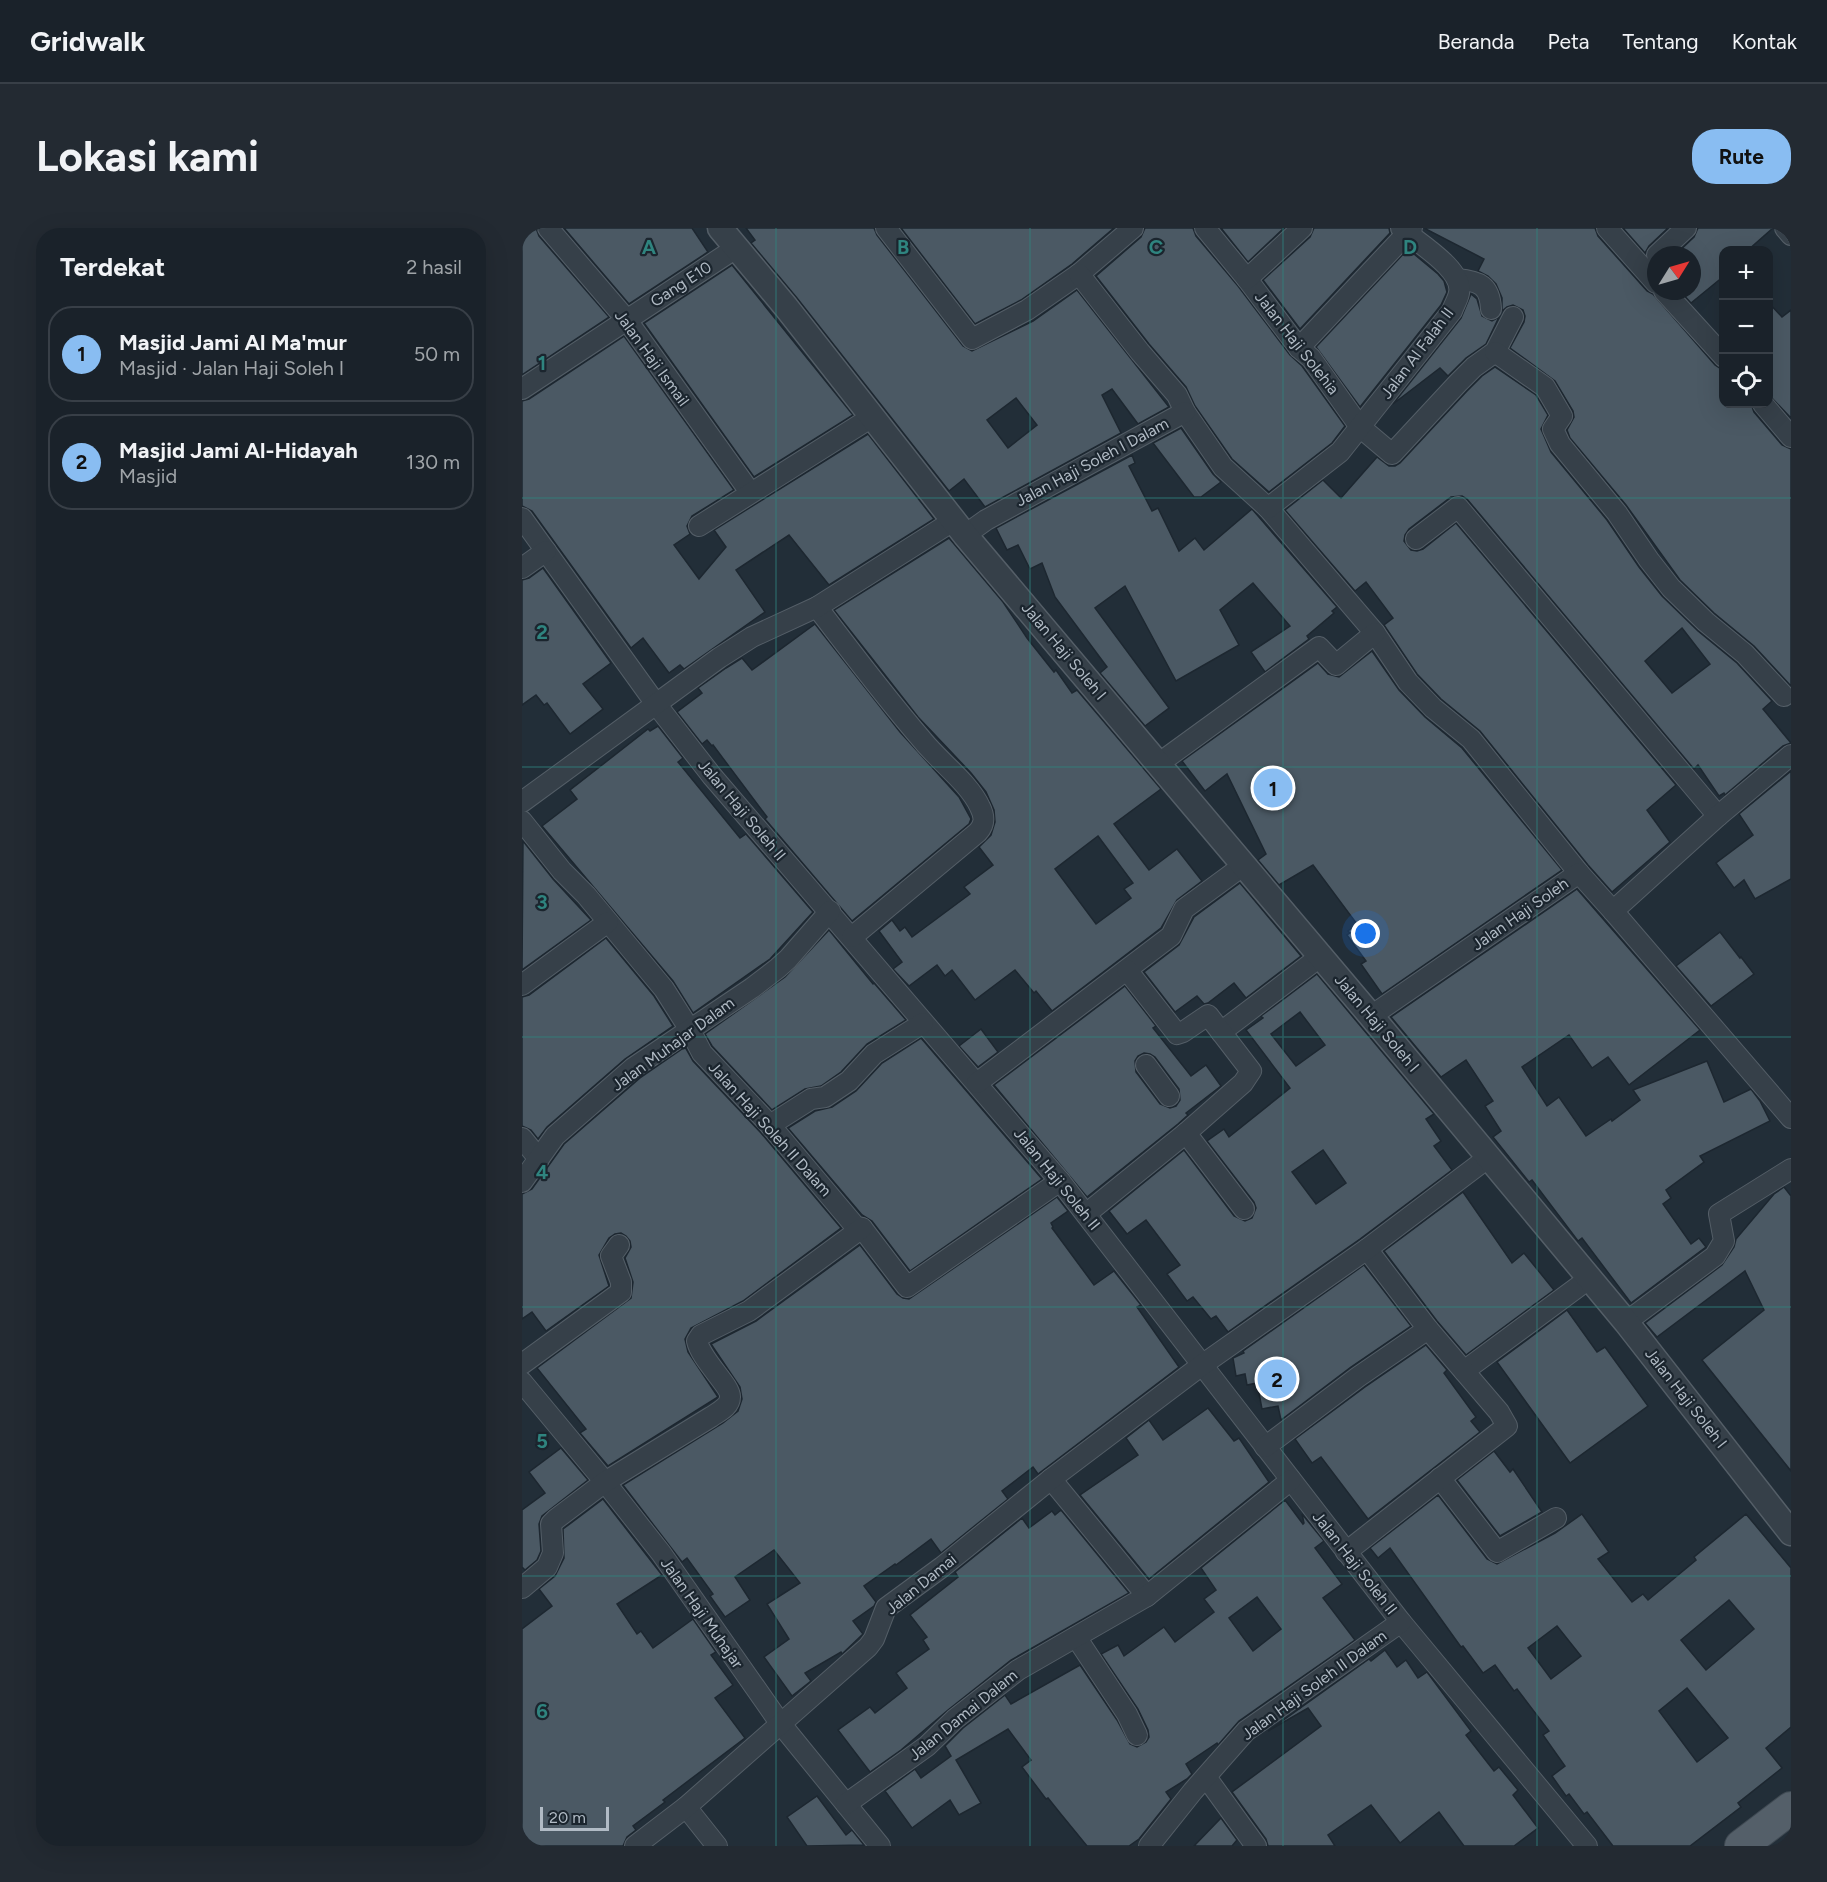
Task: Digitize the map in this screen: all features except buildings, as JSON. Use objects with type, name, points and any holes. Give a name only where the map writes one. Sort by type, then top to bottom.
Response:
[{"type":"main road","points":[[1743,1845],[1791,1808]]},
{"type":"street","name":"Jalan Haji Ismail","points":[[548,228],[626,320],[750,492]]},
{"type":"street","name":"Jalan Haji Soleh I","points":[[720,228],[786,307],[959,528],[1590,1278],[1791,1533]]},
{"type":"street","points":[[886,228],[972,339],[1027,310],[1079,274],[1133,228]]},
{"type":"street","name":"Jalan Haji Solehia","points":[[1205,228],[1299,348],[1311,358],[1360,427],[1392,454],[1474,367],[1495,352]]},
{"type":"street","points":[[1247,279],[1302,228]]},
{"type":"street","points":[[1607,228],[1647,256]]},
{"type":"street","points":[[1667,246],[1686,228]]},
{"type":"street","points":[[1785,228],[1791,235]]},
{"type":"street","points":[[1299,348],[1407,230],[1425,245],[1457,279],[1474,281],[1483,286],[1490,295],[1491,309]]},
{"type":"street","name":"Gang E10","points":[[626,320],[736,248]]},
{"type":"street","points":[[1079,274],[1177,395],[1185,412]]},
{"type":"street","name":"Jalan Al Falah II","points":[[1268,508],[1340,452],[1452,311],[1460,292],[1457,279]]},
{"type":"street","points":[[1672,300],[1721,354]]},
{"type":"street","points":[[1513,317],[1495,352],[1545,387],[1562,416],[1553,429],[1560,444],[1617,513],[1671,588],[1789,697]]},
{"type":"street","points":[[522,389],[626,320]]},
{"type":"street","points":[[1766,408],[1791,437]]},
{"type":"street","name":"Jalan Haji Soleh I Dalam","points":[[959,528],[986,520],[1185,412],[1223,466],[1268,508],[1376,633],[1408,682],[1433,708],[1471,739],[1579,873]]},
{"type":"street","points":[[699,526],[872,417]]},
{"type":"street","points":[[1416,538],[1458,507],[1718,816]]},
{"type":"street","name":"Jalan Haji Soleh II","points":[[522,518],[656,704],[712,776],[1060,1181],[1401,1622],[1587,1846]]},
{"type":"street","points":[[522,802],[719,658],[752,637],[817,607],[959,528]]},
{"type":"street","points":[[522,568],[546,551]]},
{"type":"street","points":[[817,607],[922,741],[968,790],[984,815],[983,827],[978,832],[852,937]]},
{"type":"street","points":[[1158,764],[1318,647],[1336,665],[1376,633]]},
{"type":"street","points":[[1612,911],[1718,816],[1791,755]]},
{"type":"street","name":"Jalan Haji Soleh II Dalam","points":[[522,821],[664,989],[702,1053],[770,1125],[855,1226],[862,1228],[908,1287],[1060,1181]]},
{"type":"street","points":[[977,1083],[1171,936],[1184,909],[1244,865]]},
{"type":"street","name":"Jalan Haji Soleh","points":[[1371,1016],[1579,873],[1791,1118]]},
{"type":"street","name":"Jalan Muhajar Dalam","points":[[522,1182],[555,1136],[633,1068],[752,988],[783,963],[830,912]]},
{"type":"street","points":[[522,985],[608,922]]},
{"type":"street","points":[[1221,1032],[1321,956]]},
{"type":"street","points":[[1086,1214],[1186,1133],[1249,1076],[1251,1071],[1207,1015],[1177,1034],[1127,970]]},
{"type":"street","points":[[770,1125],[811,1099],[825,1097],[849,1081],[874,1054],[923,1023]]},
{"type":"street","points":[[1146,1065],[1169,1096]]},
{"type":"street","points":[[1186,1133],[1244,1209]]},
{"type":"street","points":[[522,1138],[539,1159]]},
{"type":"street","points":[[1202,1365],[1367,1249],[1489,1156]]},
{"type":"street","points":[[1626,1322],[1715,1256],[1724,1241],[1719,1214],[1791,1169]]},
{"type":"street","points":[[522,1588],[547,1567],[553,1553],[551,1524],[605,1482],[729,1403],[731,1396],[728,1390],[708,1365],[699,1349],[697,1341],[701,1335],[749,1311],[862,1228]]},
{"type":"street","points":[[522,1364],[621,1292],[621,1282],[611,1256],[619,1245]]},
{"type":"street","points":[[1346,1552],[1507,1426],[1499,1412],[1428,1329],[1367,1249]]},
{"type":"street","points":[[1464,1371],[1590,1278]]},
{"type":"street","points":[[1265,1447],[1358,1377],[1428,1329]]},
{"type":"street","name":"Jalan Damai","points":[[635,1846],[686,1807],[868,1647],[874,1639],[885,1608],[942,1567],[1051,1479],[1202,1365]]},
{"type":"street","name":"Jalan Haji Muhajar","points":[[522,1382],[661,1553],[780,1723],[880,1846]]},
{"type":"street","points":[[1440,1478],[1496,1552],[1556,1518]]},
{"type":"street","points":[[1051,1479],[1147,1596]]},
{"type":"street","name":"Jalan Damai Dalam","points":[[846,1804],[927,1746],[955,1719],[1018,1670],[1147,1596],[1291,1480]]},
{"type":"street","name":"Jalan Haji Soleh II Dalam","points":[[1149,1846],[1246,1731],[1401,1622]]},
{"type":"street","points":[[1076,1637],[1127,1714],[1137,1736]]},
{"type":"street","points":[[1206,1777],[1256,1846]]},
{"type":"street","points":[[686,1807],[717,1846]]},
{"type":"place","name":"Masjid Jami Al Ma'mur","points":[[1273,788]]},
{"type":"place","name":"Masjid Jami Al-Hidayah","points":[[1277,1379]]}]
